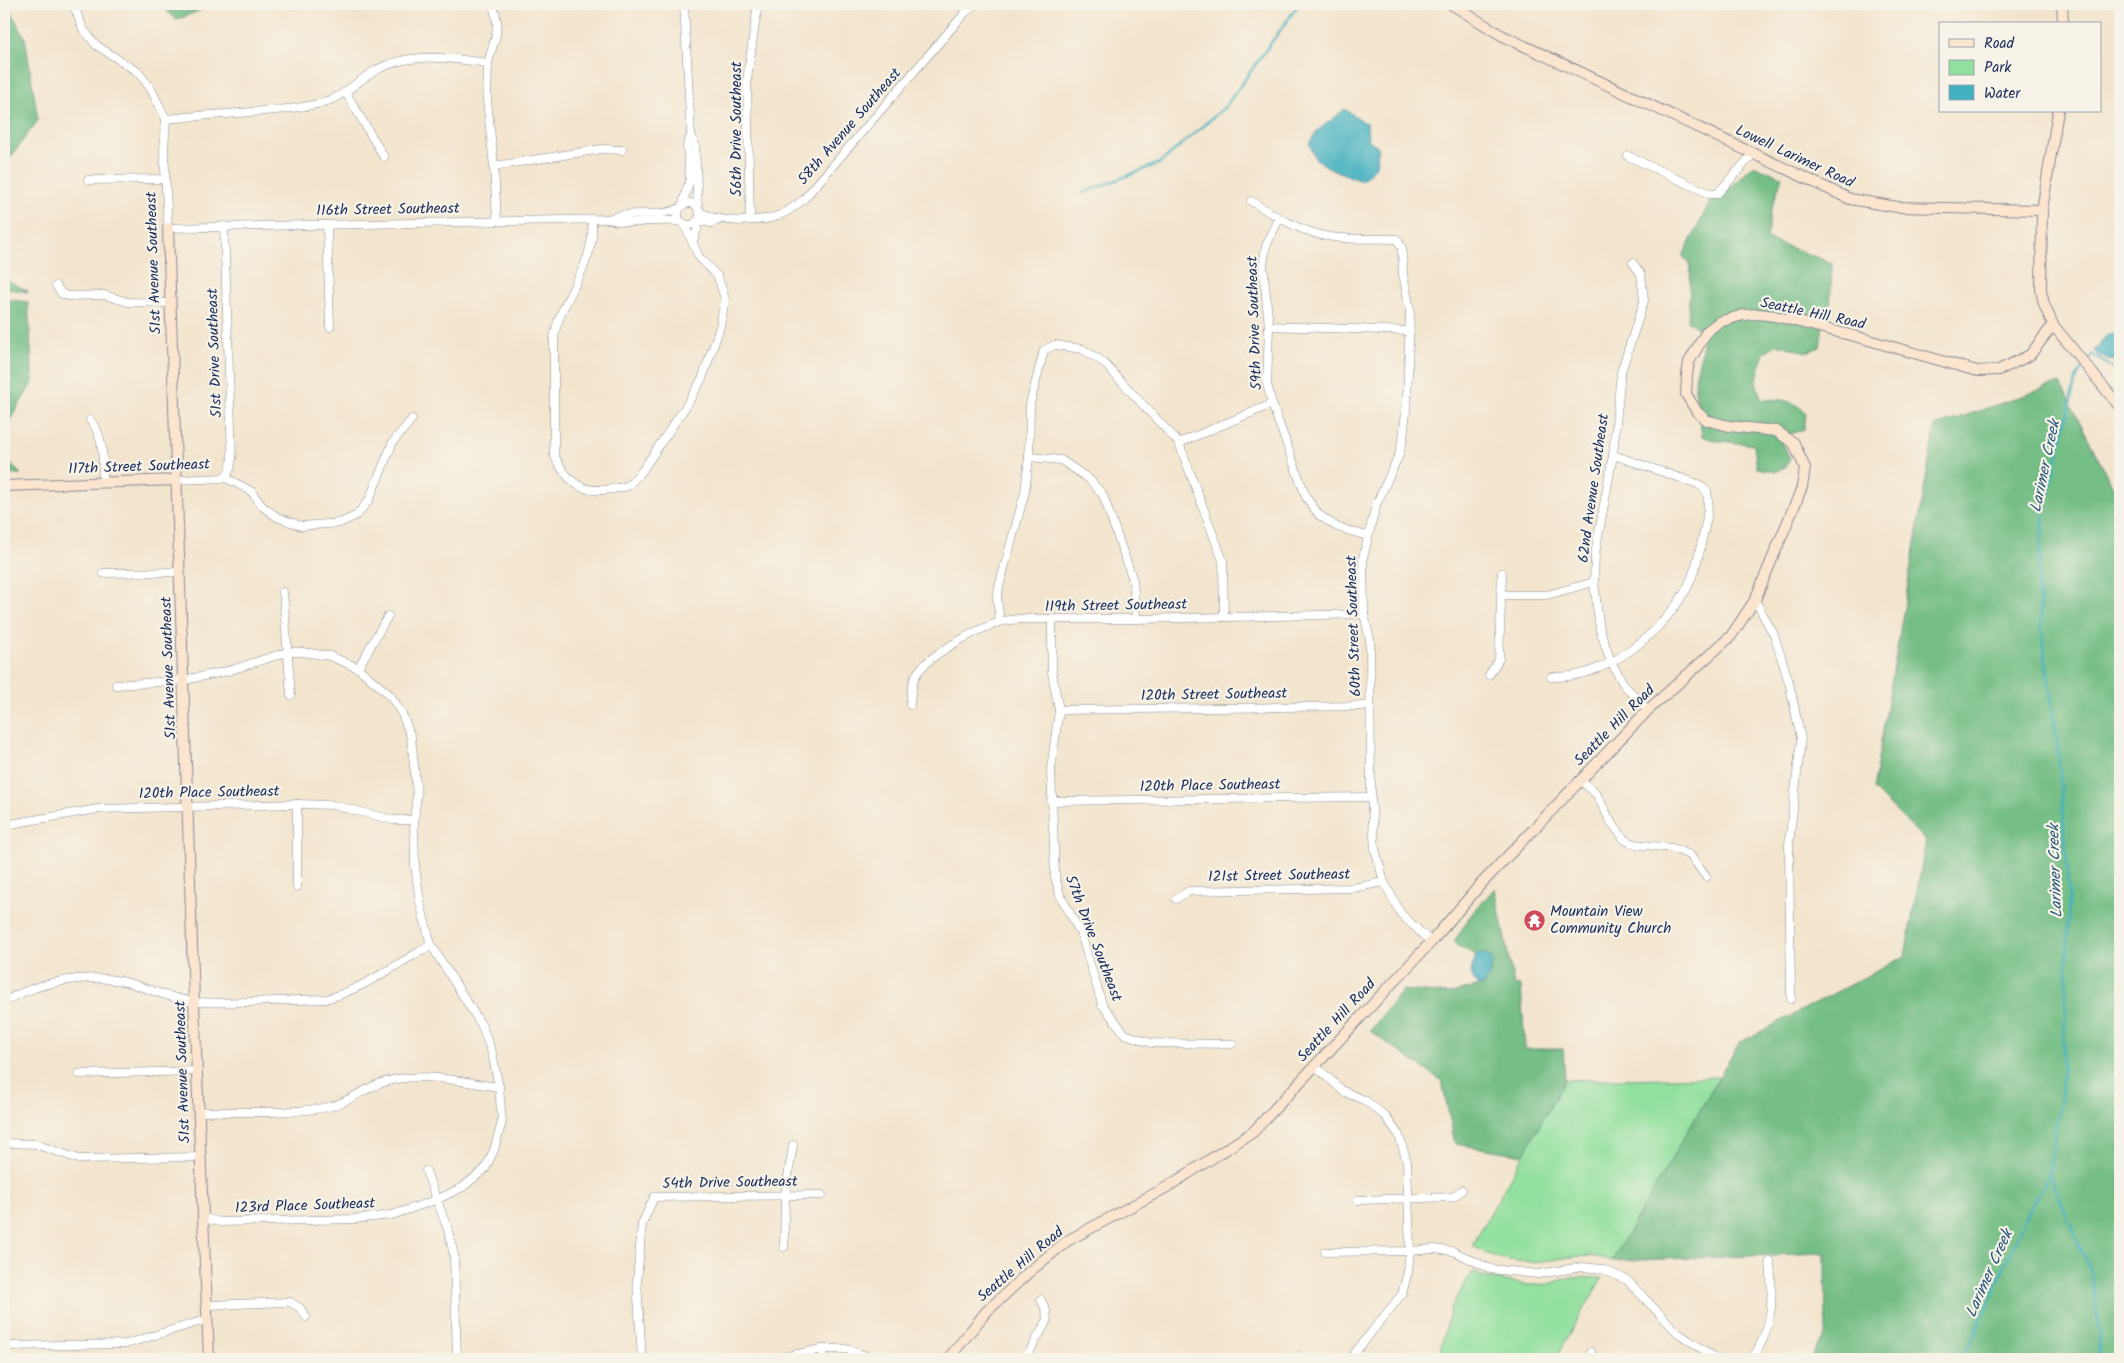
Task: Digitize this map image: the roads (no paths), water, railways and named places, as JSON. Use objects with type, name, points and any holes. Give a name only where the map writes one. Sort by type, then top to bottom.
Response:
[{"type":"main road","name":"Lowell Larimer Road","points":[[1451,4],[1501,35],[1850,199],[1897,207],[2042,210]]},
{"type":"main road","points":[[2062,4],[2063,22]]},
{"type":"main road","points":[[2058,112],[2042,210],[2041,290],[2046,312],[2053,325],[2120,407]]},
{"type":"main road","name":"51st Avenue Southeast","points":[[168,228],[189,806],[194,1002],[209,1359]]},
{"type":"main road","name":"Seattle Hill Road","points":[[948,1359],[986,1312],[1030,1271],[1067,1241],[1167,1187],[1253,1132],[1431,942],[1482,884],[1648,710],[1731,636],[1755,600],[1802,487],[1805,468],[1794,443],[1776,431],[1716,424],[1706,420],[1690,403],[1686,387],[1689,362],[1707,331],[1726,318],[1758,314],[1858,337],[1952,365],[1977,370],[1999,370],[2015,364],[2030,355],[2053,325]]},
{"type":"main road","name":"117th Street Southeast","points":[[4,486],[176,480]]},
{"type":"street","points":[[493,4],[497,22],[496,35],[488,63],[487,100],[494,166],[497,221]]},
{"type":"street","points":[[684,4],[691,135],[695,145],[700,215],[693,241]]},
{"type":"street","name":"58th Avenue Southeast","points":[[697,222],[711,223],[719,220],[772,218],[794,208],[804,199],[964,14],[975,4]]},
{"type":"street","name":"56th Drive Southeast","points":[[750,219],[747,80],[757,10]]},
{"type":"street","name":"51st Avenue Southeast","points":[[76,11],[83,29],[96,45],[138,72],[151,89],[166,119],[165,179],[168,228]]},
{"type":"street","points":[[166,119],[295,109],[324,103],[346,93],[361,79],[380,68],[404,60],[430,56],[488,63]]},
{"type":"street","points":[[346,93],[384,157]]},
{"type":"street","points":[[592,220],[592,242],[556,323],[554,338],[554,455],[562,472],[574,484],[590,490],[608,490],[628,486],[642,471],[665,438],[702,379],[720,327],[726,299],[718,277],[699,256],[678,215],[690,179],[688,145],[691,135]]},
{"type":"street","points":[[494,166],[602,149],[622,150]]},
{"type":"street","points":[[1628,156],[1710,194],[1717,194],[1753,154]]},
{"type":"street","points":[[88,180],[165,179]]},
{"type":"street","points":[[1251,201],[1279,219]]},
{"type":"street","points":[[681,207],[692,204],[699,210]]},
{"type":"street","name":"116th Street Southeast","points":[[609,219],[617,215],[672,212],[681,207]]},
{"type":"street","name":"58th Avenue Southeast","points":[[699,210],[719,220]]},
{"type":"street","name":"116th Street Southeast","points":[[168,228],[609,219],[618,222],[669,220],[683,223]]},
{"type":"street","name":"60th Street Southeast","points":[[1279,219],[1317,234],[1397,239],[1402,248],[1402,274],[1410,310],[1407,401],[1403,439],[1399,455],[1376,505],[1363,558],[1364,614],[1370,640],[1371,797],[1375,849],[1384,882],[1401,914],[1431,942]]},
{"type":"street","name":"59th Drive Southeast","points":[[1279,219],[1266,246],[1263,265],[1269,326],[1267,384],[1272,404],[1306,497],[1320,515],[1336,527],[1367,536]]},
{"type":"street","points":[[683,223],[691,225],[697,222]]},
{"type":"street","points":[[327,225],[330,327]]},
{"type":"street","name":"51st Drive Southeast","points":[[224,226],[232,458],[226,478]]},
{"type":"street","name":"62nd Avenue Southeast","points":[[1633,262],[1641,274],[1644,301],[1621,372],[1613,455],[1595,554],[1594,582],[1600,630],[1611,662],[1624,685],[1648,710]]},
{"type":"street","points":[[56,286],[62,294],[68,296],[104,296],[128,302],[170,303]]},
{"type":"street","points":[[1269,326],[1410,331]]},
{"type":"street","points":[[1000,622],[998,591],[1024,492],[1030,457],[1030,404],[1044,350],[1055,345],[1082,349],[1103,362],[1179,443],[1223,561],[1224,617]]},
{"type":"street","points":[[1179,443],[1272,404]]},
{"type":"street","points":[[90,420],[96,426],[102,450],[104,483]]},
{"type":"street","name":"117th Street Southeast","points":[[176,480],[226,478],[251,491],[262,506],[277,517],[301,526],[340,522],[357,515],[369,500],[393,442],[412,420]]},
{"type":"street","points":[[1551,677],[1568,677],[1589,672],[1626,653],[1648,636],[1670,613],[1686,589],[1698,558],[1709,506],[1707,491],[1698,484],[1613,455]]},
{"type":"street","points":[[1030,457],[1061,460],[1090,479],[1102,495],[1132,580],[1136,619]]},
{"type":"street","points":[[103,573],[179,572]]},
{"type":"street","points":[[1489,675],[1499,659],[1502,574]]},
{"type":"street","points":[[1502,595],[1548,595],[1594,582]]},
{"type":"street","points":[[283,592],[291,694]]},
{"type":"street","points":[[1755,600],[1774,635],[1789,682],[1801,739],[1789,844],[1792,999]]},
{"type":"street","name":"119th Street Southeast","points":[[910,705],[911,691],[916,676],[928,660],[960,641],[1000,622],[1019,619],[1136,619],[1364,614]]},
{"type":"street","points":[[358,668],[388,616]]},
{"type":"street","name":"57th Drive Southeast","points":[[1052,619],[1052,673],[1059,710],[1051,769],[1055,877],[1060,895],[1081,934],[1102,1004],[1125,1034],[1151,1043],[1232,1044]]},
{"type":"street","points":[[116,685],[184,680],[228,671],[287,652]]},
{"type":"street","name":"123rd Place Southeast","points":[[204,1218],[220,1222],[354,1219],[392,1214],[436,1200],[463,1187],[484,1169],[494,1150],[502,1122],[499,1087],[492,1053],[482,1026],[431,944],[420,902],[415,866],[414,820],[417,794],[411,737],[402,714],[390,695],[358,668],[330,656],[287,652]]},
{"type":"street","name":"120th Street Southeast","points":[[1059,710],[1370,706]]},
{"type":"street","points":[[1581,780],[1597,795],[1611,822],[1625,840],[1635,844],[1672,848],[1690,855],[1706,877]]},
{"type":"street","name":"120th Place Southeast","points":[[1051,801],[1371,797]]},
{"type":"street","points":[[297,804],[297,887]]},
{"type":"street","name":"120th Place Southeast","points":[[4,825],[98,809],[297,804],[333,805],[393,820],[414,820]]},
{"type":"street","name":"121st Street Southeast","points":[[1176,899],[1189,891],[1353,888],[1384,882]]},
{"type":"street","points":[[4,1000],[76,978],[104,978],[194,1002],[326,999],[364,985],[397,963],[431,944]]},
{"type":"street","points":[[1315,1066],[1343,1091],[1366,1101],[1386,1116],[1399,1134],[1407,1162],[1410,1200],[1410,1251],[1408,1272],[1402,1294],[1350,1359]]},
{"type":"street","points":[[79,1074],[197,1071]]},
{"type":"street","points":[[199,1112],[306,1110],[333,1106],[381,1083],[407,1078],[435,1078],[499,1087]]},
{"type":"street","points":[[4,1143],[35,1144],[79,1159],[201,1157]]},
{"type":"street","points":[[784,1248],[785,1196],[793,1145]]},
{"type":"street","points":[[426,1171],[448,1230],[454,1255],[457,1359]]},
{"type":"street","points":[[1358,1200],[1410,1200],[1453,1197],[1462,1190]]},
{"type":"street","name":"54th Drive Southeast","points":[[642,1359],[637,1281],[642,1224],[654,1197],[822,1195]]},
{"type":"street","points":[[1325,1252],[1432,1249],[1453,1251],[1491,1269],[1538,1274],[1582,1267],[1602,1269],[1627,1280],[1678,1333],[1717,1359]]},
{"type":"street","points":[[1752,1359],[1758,1351],[1771,1320],[1772,1290],[1770,1261]]},
{"type":"street","points":[[1025,1359],[1047,1321],[1046,1310],[1041,1300]]},
{"type":"street","points":[[208,1305],[290,1302],[300,1308],[306,1317]]},
{"type":"street","points":[[4,1346],[126,1344],[208,1319]]},
{"type":"street","points":[[774,1359],[822,1349],[846,1349],[875,1359]]},
{"type":"street","points":[[822,1349],[824,1359]]},
{"type":"water","points":[[1345,109],[1367,124],[1368,139],[1378,147],[1376,167],[1361,181],[1329,168],[1315,158],[1309,143],[1317,131]]},
{"type":"water","points":[[2108,334],[2115,334],[2120,337],[2120,362],[2099,356],[2094,351]]},
{"type":"water","points":[[1478,953],[1489,955],[1493,961],[1488,979],[1484,985],[1479,986],[1472,980],[1471,976]]},
{"type":"waterway","points":[[1083,193],[1160,163],[1225,107],[1299,4]]},
{"type":"waterway","name":"Larimer Creek","points":[[2089,359],[2092,355],[2120,372]]},
{"type":"waterway","name":"Larimer Creek","points":[[1962,1359],[1990,1301],[2024,1220],[2049,1173],[2061,1098],[2069,891],[2058,748],[2042,632],[2038,579],[2044,512],[2075,382],[2082,368]]},
{"type":"waterway","points":[[2049,1173],[2092,1276],[2100,1335],[2098,1359]]},
{"type":"place","name":"Mountain View Community Church","points":[[1534,920]]}]
